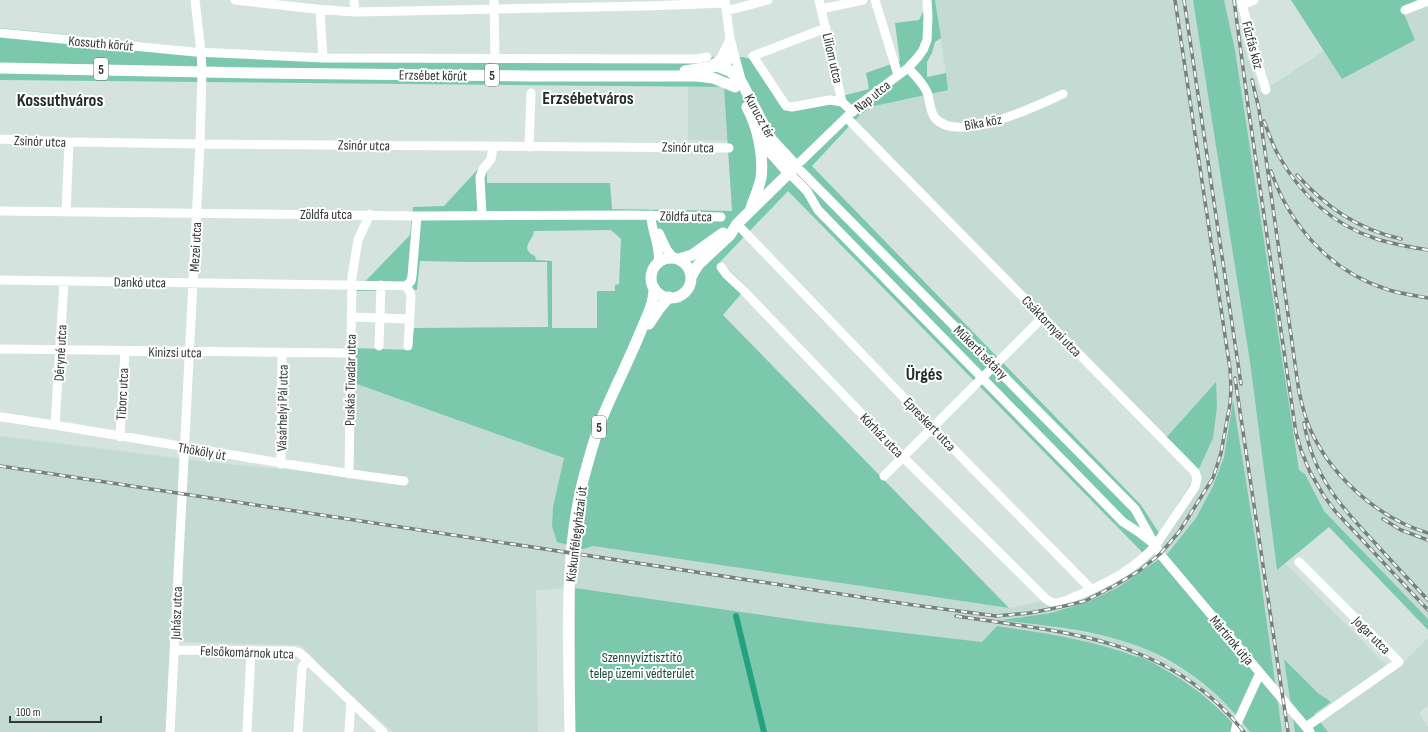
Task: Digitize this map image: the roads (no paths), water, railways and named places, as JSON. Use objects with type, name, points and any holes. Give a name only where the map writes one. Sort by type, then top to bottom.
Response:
[{"type":"main road","name":"Erzsébet körút","points":[[665,76],[708,62],[726,68]]},
{"type":"main road","name":"Kossuth körút","points":[[0,68],[202,72]]},
{"type":"main road","points":[[697,76],[726,68]]},
{"type":"main road","name":"Kurucz tér","points":[[726,68],[735,75],[756,129]]},
{"type":"main road","name":"Erzsébet körút","points":[[202,72],[697,76],[713,78],[738,85]]},
{"type":"main road","name":"Kurucz tér","points":[[738,85],[771,139],[793,169]]},
{"type":"main road","points":[[756,129],[765,146],[793,169]]},
{"type":"main road","name":"5","points":[[750,211],[760,183],[762,170],[761,152],[756,129]]},
{"type":"main road","name":"5","points":[[654,288],[652,283],[652,275],[654,268],[658,263],[665,259],[676,259],[692,255],[737,224],[793,169]]},
{"type":"main road","name":"5","points":[[669,297],[679,296],[685,292],[698,266],[730,235],[737,224]]},
{"type":"main road","points":[[676,259],[688,267],[691,278]]},
{"type":"main road","points":[[654,288],[661,294],[669,297]]},
{"type":"main road","name":"Kiskunfélegyházai út","points":[[570,732],[570,591],[571,559],[576,511],[585,472],[597,432],[635,346],[653,300],[654,288]]},
{"type":"main road","name":"Kiskunfélegyházai út","points":[[635,346],[659,309],[669,297]]},
{"type":"street","name":"Mezei utca","points":[[183,494],[200,144],[202,72],[195,0]]},
{"type":"street","points":[[239,0],[354,12],[494,4],[647,3],[725,5],[768,0]]},
{"type":"street","points":[[313,0],[318,9],[324,58]]},
{"type":"street","points":[[354,0],[354,12]]},
{"type":"street","name":"Liliom utca","points":[[819,0],[842,102],[850,115]]},
{"type":"street","points":[[822,9],[863,0]]},
{"type":"street","points":[[875,0],[898,76]]},
{"type":"street","name":"Nap utca","points":[[850,115],[860,104],[908,68],[921,54],[926,44],[928,34],[927,0]]},
{"type":"street","points":[[1242,2],[1254,0]]},
{"type":"street","points":[[1405,10],[1428,1]]},
{"type":"street","name":"Fűzfás köz","points":[[1242,2],[1266,90]]},
{"type":"street","points":[[494,4],[495,59]]},
{"type":"street","points":[[725,5],[738,85]]},
{"type":"street","name":"Kurucz tér","points":[[826,28],[753,56],[786,106],[830,100],[842,102]]},
{"type":"street","name":"Kossuth körút","points":[[0,33],[201,52],[324,58],[690,59],[708,62]]},
{"type":"street","points":[[708,62],[721,58],[730,39]]},
{"type":"street","points":[[726,68],[730,39]]},
{"type":"street","name":"Bika köz","points":[[908,68],[926,90],[931,112],[935,118],[944,124],[952,126],[973,126],[990,123],[1024,111],[1062,94]]},
{"type":"street","points":[[529,147],[531,93]]},
{"type":"street","points":[[793,169],[850,115]]},
{"type":"street","name":"Csáktornyai utca","points":[[850,115],[1043,317],[1192,469],[1196,475],[1197,481],[1195,487],[1155,546]]},
{"type":"street","name":"Zsinór utca","points":[[0,140],[200,144],[729,148]]},
{"type":"street","points":[[66,212],[69,142]]},
{"type":"street","points":[[482,216],[480,177],[482,169],[491,160],[493,147]]},
{"type":"street","name":"Műkerti sétány","points":[[793,169],[994,365],[1135,509],[1155,546]]},
{"type":"street","name":"Műkerti sétány","points":[[793,169],[818,210],[1123,522],[1140,533],[1155,546]]},
{"type":"street","name":"Zöldfa utca","points":[[0,211],[196,214],[370,214],[417,216],[651,215],[721,217]]},
{"type":"street","name":"Puskás Tivadar utca","points":[[349,474],[352,277],[358,240],[370,214]]},
{"type":"street","name":"Zöldfa utca","points":[[651,215],[663,243],[676,259]]},
{"type":"street","name":"Zöldfa utca","points":[[651,215],[659,256],[658,263]]},
{"type":"street","points":[[408,346],[411,296],[406,286],[411,281],[412,276],[417,216]]},
{"type":"street","name":"Epreskert utca","points":[[737,224],[932,427],[1091,589]]},
{"type":"street","name":"Kórház utca","points":[[721,267],[726,274],[903,457],[1046,600],[1054,603],[1091,589]]},
{"type":"street","name":"Dankó utca","points":[[0,280],[406,286]]},
{"type":"street","name":"Déryné utca","points":[[56,425],[64,281]]},
{"type":"street","points":[[379,346],[381,285]]},
{"type":"street","points":[[352,317],[409,319]]},
{"type":"street","points":[[884,476],[1043,317]]},
{"type":"street","name":"Kinizsi utca","points":[[0,349],[351,353]]},
{"type":"street","name":"Tiborc utca","points":[[120,437],[125,351]]},
{"type":"street","name":"Vásárhelyi Pál utca","points":[[281,464],[282,353]]},
{"type":"street","name":"Thököly út","points":[[0,418],[56,425],[281,464],[404,481]]},
{"type":"street","name":"Juhász utca","points":[[170,732],[183,494]]},
{"type":"street","points":[[1130,526],[1137,524],[1140,517]]},
{"type":"street","points":[[1091,589],[1122,574],[1148,554],[1155,546]]},
{"type":"street","name":"Mártírok útja","points":[[1155,546],[1308,730]]},
{"type":"street","name":"Jogar utca","points":[[1299,562],[1399,662],[1308,730]]},
{"type":"street","name":"Felsőkomárnok utca","points":[[175,650],[294,651],[300,653],[383,732]]},
{"type":"street","points":[[246,732],[251,651]]},
{"type":"street","points":[[298,732],[302,668],[307,659]]},
{"type":"street","points":[[1235,732],[1237,723],[1260,673]]},
{"type":"street","points":[[349,732],[351,701]]},
{"type":"waterway","points":[[736,616],[764,732]]},
{"type":"railway","points":[[0,466],[906,604],[996,616],[1030,613],[1085,601],[1139,571],[1160,554],[1179,532],[1213,478],[1221,453],[1230,404],[1230,369],[1175,0]]},
{"type":"railway","points":[[1184,0],[1241,384]]},
{"type":"railway","points":[[1234,0],[1296,433],[1301,450],[1310,472],[1335,511],[1428,610]]},
{"type":"railway","points":[[1252,80],[1259,109],[1299,392],[1308,424],[1328,460],[1341,477],[1356,492],[1391,517],[1428,533]]},
{"type":"railway","points":[[1264,121],[1275,149],[1288,172],[1308,196],[1332,217],[1345,225],[1374,238],[1394,244],[1428,250]]},
{"type":"railway","points":[[1271,171],[1279,191],[1301,228],[1330,258],[1347,271],[1366,281],[1391,291],[1428,298]]},
{"type":"railway","points":[[1297,175],[1319,197],[1343,215],[1370,229],[1401,239]]},
{"type":"railway","points":[[1235,378],[1288,732]]},
{"type":"railway","points":[[1304,423],[1308,442],[1314,459],[1321,475],[1330,489],[1351,517],[1428,600]]},
{"type":"railway","points":[[1383,519],[1401,530],[1428,540]]},
{"type":"railway","points":[[956,616],[1076,635],[1114,645],[1149,658],[1183,676],[1215,700],[1244,732]]},
{"type":"district","name":"Erzsébetváros","points":[[588,98]]},
{"type":"district","name":"Kossuthváros","points":[[60,100]]},
{"type":"district","name":"Ürgés","points":[[924,374]]},
{"type":"park label","name":"Szennyvíztisztító telep üzemi védterület","points":[[642,666]]}]
